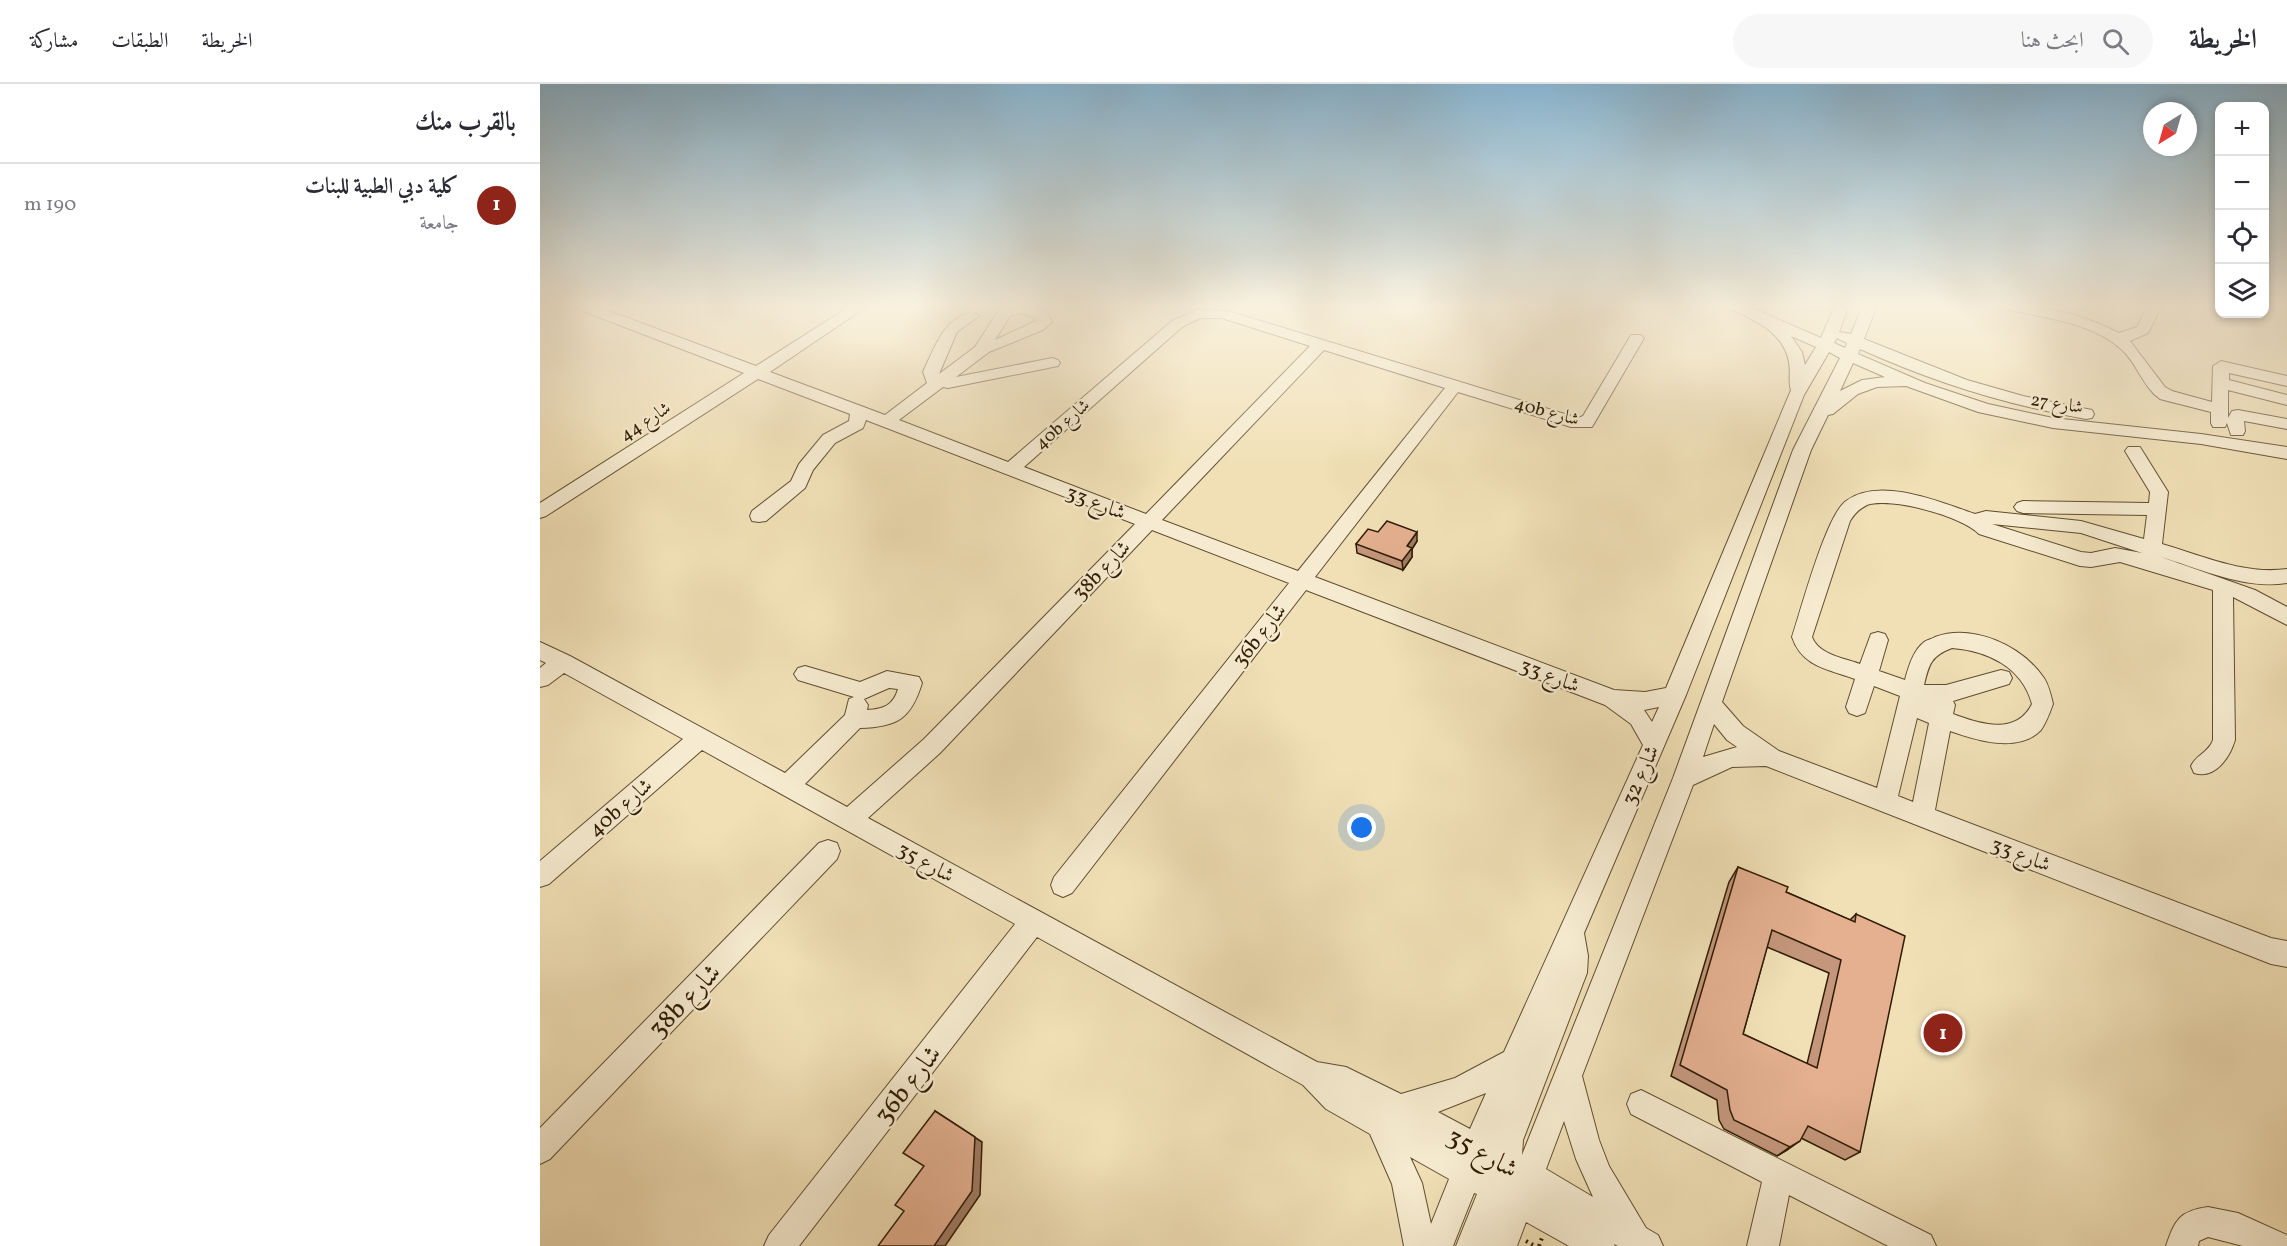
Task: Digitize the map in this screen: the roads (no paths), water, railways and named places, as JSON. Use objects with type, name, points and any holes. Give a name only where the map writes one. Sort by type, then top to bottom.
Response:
[{"type":"street","name":"شارع 33","points":[[722,359],[1612,699],[1639,718],[1654,744]]},
{"type":"street","name":"شارع 44","points":[[540,512],[779,359]]},
{"type":"street","points":[[934,359],[931,372],[933,380],[948,383],[1052,363]]},
{"type":"street","points":[[886,422],[969,359]]},
{"type":"street","name":"40b شارع","points":[[1011,469],[1137,359]]},
{"type":"street","name":"38b شارع","points":[[856,824],[911,774],[932,746],[1306,359]]},
{"type":"street","name":"40b شارع","points":[[1375,359],[1573,422],[1586,423],[1624,359]]},
{"type":"street","points":[[1796,395],[1800,369],[1797,359]]},
{"type":"street","name":"شارع 32","points":[[1437,1246],[1514,1062],[1675,695],[1796,395],[1826,359]]},
{"type":"street","points":[[1802,450],[1807,413],[1830,359]]},
{"type":"street","name":"شارع 32","points":[[1501,1246],[1511,1182],[1568,1077],[1684,777],[1802,450],[1818,419],[1835,359]]},
{"type":"street","name":"شارع 27","points":[[1877,359],[1984,408],[2053,423],[2174,435],[2287,453]]},
{"type":"street","points":[[1879,359],[1941,385],[1975,394],[2010,399]]},
{"type":"street","points":[[1900,359],[1925,380]]},
{"type":"street","points":[[2138,359],[2158,391],[2219,409]]},
{"type":"street","points":[[2218,428],[2219,368],[2223,366],[2287,381]]},
{"type":"street","points":[[1818,419],[1847,392],[1860,385],[1884,381],[1925,380]]},
{"type":"street","name":"شارع 27","points":[[1925,380],[2080,413],[2218,428],[2287,441]]},
{"type":"street","points":[[2220,383],[2287,400]]},
{"type":"street","name":"36b شارع","points":[[1063,885],[1456,384]]},
{"type":"street","points":[[759,516],[799,484],[805,468],[827,441],[857,423],[859,411]]},
{"type":"street","points":[[2237,431],[2235,416],[2238,415],[2287,424]]},
{"type":"street","points":[[2262,448],[2287,463]]},
{"type":"street","points":[[2134,451],[2157,486],[2160,498],[2152,556]]},
{"type":"street","points":[[1885,802],[1910,699],[1920,658],[1936,644],[1962,640],[1992,647],[2013,659],[2030,674],[2041,697],[2042,708],[2038,718],[2030,726],[2019,731],[1990,733],[1942,718],[1910,699],[1867,675],[1817,657],[1806,648],[1802,637],[1846,511],[1864,499],[1882,496],[1982,517],[2060,523],[2152,556],[2259,599],[2287,617]]},
{"type":"street","points":[[1975,514],[2157,509]]},
{"type":"street","points":[[1975,514],[1986,529],[2088,561],[2114,555],[2152,556],[2259,578],[2275,579],[2287,576]]},
{"type":"street","points":[[2259,578],[2259,599]]},
{"type":"street","points":[[2202,766],[2220,752],[2224,740],[2223,586]]},
{"type":"street","points":[[1857,706],[1878,640]]},
{"type":"street","name":"شارع 35","points":[[540,650],[789,785],[1312,1075],[1331,1095],[1390,1116],[1472,1161]]},
{"type":"street","points":[[540,679],[563,662]]},
{"type":"street","points":[[805,674],[861,691],[887,679],[911,683],[905,702],[892,715],[886,718],[855,719]]},
{"type":"street","points":[[1910,699],[1946,694],[2001,678]]},
{"type":"street","points":[[789,785],[855,719],[861,691]]},
{"type":"street","points":[[1922,816],[1946,694]]},
{"type":"street","name":"شارع 33","points":[[1612,699],[1645,701],[1675,695]]},
{"type":"street","name":"شارع 33","points":[[1710,703],[1740,738],[1771,758]]},
{"type":"street","name":"40b شارع","points":[[540,876],[700,738]]},
{"type":"street","name":"شارع 33","points":[[1684,777],[1722,758],[1754,755],[1771,758],[2282,955]]},
{"type":"street","name":"38b شارع","points":[[540,1149],[828,851]]},
{"type":"street","name":"36b شارع","points":[[780,1246],[1033,921]]},
{"type":"street","points":[[1472,1246],[1511,1182],[1508,1140],[1574,973],[1575,956],[1571,934]]},
{"type":"street","points":[[1420,1246],[1390,1116],[1474,1085],[1514,1062]]},
{"type":"street","points":[[1568,1077],[1582,1138],[1592,1165],[1614,1208],[1642,1243]]},
{"type":"street","points":[[1641,1104],[1920,1246]]},
{"type":"street","points":[[1472,1161],[1511,1182]]},
{"type":"street","points":[[1763,1246],[1779,1174]]},
{"type":"street","name":"شارع 35","points":[[1511,1182],[1642,1243]]},
{"type":"street","name":"شارع 35","points":[[1511,1182],[1599,1246]]},
{"type":"street","points":[[2182,1246],[2187,1231],[2194,1225],[2205,1221],[2231,1226],[2277,1246]]},
{"type":"place","name":"كلية دبي الطبية للبنات","points":[[1943,1033]]}]
